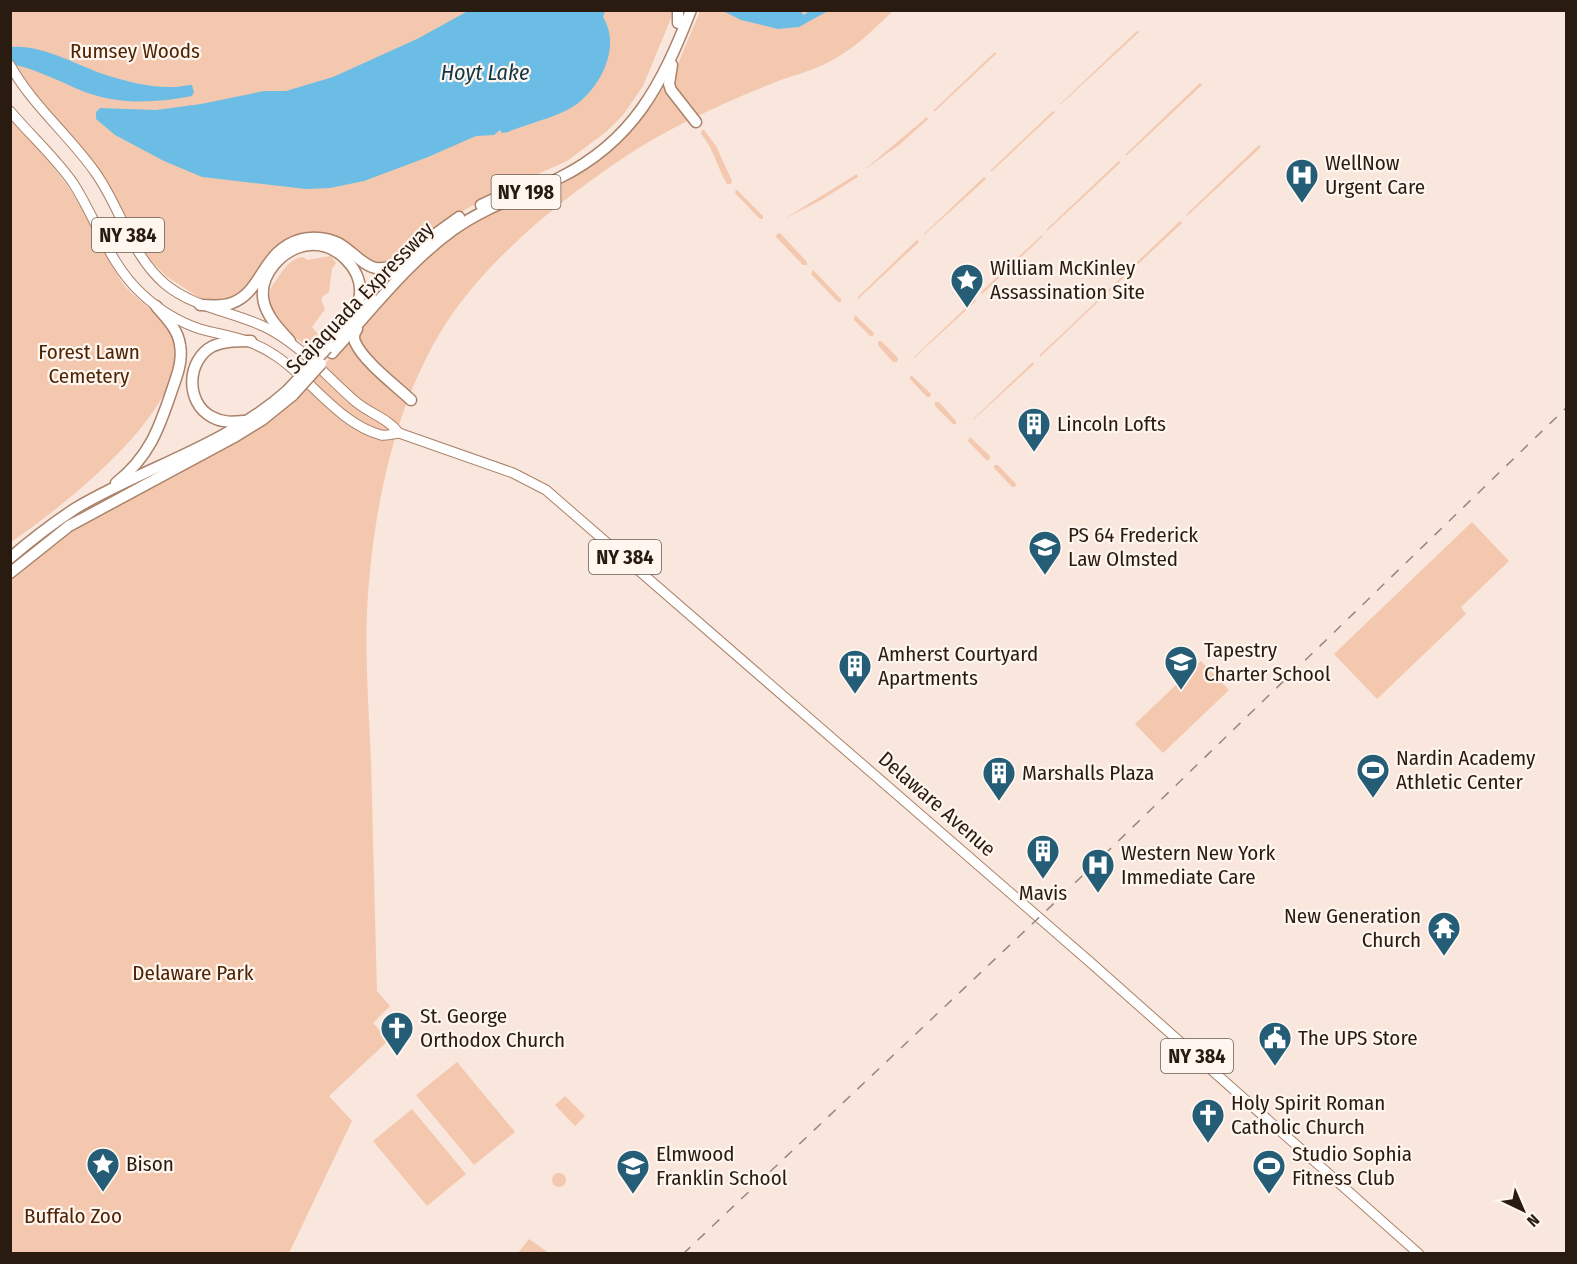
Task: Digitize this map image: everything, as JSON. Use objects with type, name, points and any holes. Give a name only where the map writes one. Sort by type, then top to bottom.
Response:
[{"type":"highway","points":[[678,10],[678,23]]},
{"type":"highway","name":"Scajaquada Expressway","points":[[10,573],[69,526],[262,420],[290,393],[329,350],[345,328],[434,235],[474,208],[497,196],[565,167],[606,138],[645,93],[660,67],[683,10]]},
{"type":"highway","name":"Scajaquada Expressway","points":[[329,350],[359,324],[422,256],[454,230],[485,210],[567,174],[609,144],[644,107],[660,81],[691,10]]},
{"type":"highway","points":[[674,52],[670,75],[671,90],[696,122]]},
{"type":"highway","points":[[200,305],[221,306],[239,299],[252,286],[276,253],[294,241],[304,238],[320,238],[337,243],[362,262],[376,268],[394,266],[415,253]]},
{"type":"highway","points":[[290,341],[276,326],[264,303],[265,280],[271,269],[288,254],[310,245],[332,249],[340,254],[355,271],[360,294],[353,315],[345,328]]},
{"type":"highway","points":[[93,499],[127,474],[148,447],[157,433],[175,380],[181,358],[180,344],[172,325],[156,306]]},
{"type":"highway","points":[[359,324],[354,338],[365,356],[411,400]]},
{"type":"highway","points":[[248,421],[224,422],[206,413],[197,402],[192,381],[200,358],[213,346],[251,341]]},
{"type":"highway","points":[[329,350],[348,348],[365,356]]},
{"type":"highway","name":"Scajaquada Expressway","points":[[10,558],[55,523],[93,499],[248,421],[290,393]]},
{"type":"main road","name":"Delaware Avenue","points":[[12,68],[96,174],[115,205],[130,240],[150,270],[179,294],[200,305],[243,318],[290,341],[356,402],[366,410],[390,422],[399,433]]},
{"type":"main road","name":"Delaware Avenue","points":[[10,111],[52,156],[72,182],[92,214],[119,268],[142,295],[172,316],[198,328],[251,341],[284,362],[337,410],[356,422],[383,435],[399,433],[522,477],[546,490],[1153,1017],[1419,1254]]},
{"type":"green space","name":"Rumsey Woods","points":[[10,11],[674,11],[643,86],[623,115],[606,132],[567,161],[493,194],[463,211],[401,260],[380,266],[345,246],[274,249],[262,264],[251,285],[233,301],[206,301],[166,276],[150,260],[136,239],[114,194],[94,164],[32,90],[19,71],[11,56]]},
{"type":"green space","name":"Delaware Park","points":[[700,11],[893,11],[861,40],[835,59],[734,99],[677,126],[623,158],[579,189],[516,242],[478,281],[439,335],[420,371],[404,409],[382,491],[375,532],[367,612],[377,991],[390,1006],[373,1023],[389,1040],[329,1096],[352,1121],[289,1253],[11,1253],[11,579],[53,543],[76,528],[259,428],[274,417],[414,271],[451,238],[487,215],[548,188],[647,110],[675,71]]},
{"type":"green space","points":[[1137,31],[1139,32],[1060,105],[1060,104]]},
{"type":"green space","points":[[995,52],[996,54],[934,112],[934,110]]},
{"type":"green space","points":[[1200,83],[1202,85],[1126,156],[1126,154]]},
{"type":"green space","points":[[1053,111],[1055,112],[991,172],[991,170]]},
{"type":"green space","points":[[927,117],[928,119],[899,145],[864,170]]},
{"type":"green space","name":"Forest Lawn Cemetery","points":[[10,118],[66,184],[120,279],[132,294],[168,326],[174,336],[175,346],[172,374],[160,401],[140,429],[87,483],[11,542]]},
{"type":"green space","points":[[702,130],[716,146],[732,181],[731,184],[727,184],[701,134]]},
{"type":"green space","points":[[1259,145],[1261,147],[1187,216],[1187,214]]},
{"type":"green space","points":[[1119,161],[1121,162],[1047,231],[1047,229]]},
{"type":"green space","points":[[857,174],[858,177],[821,200],[784,219]]},
{"type":"green space","points":[[984,177],[986,179],[924,235],[924,234]]},
{"type":"green space","points":[[736,189],[763,216],[763,219],[760,219],[735,193]]},
{"type":"green space","points":[[1180,221],[1182,223],[1107,293],[1107,291]]},
{"type":"green space","points":[[780,233],[807,262],[807,265],[803,265],[776,237]]},
{"type":"green space","points":[[1043,236],[982,294],[981,292]]},
{"type":"green space","points":[[917,240],[919,242],[858,299],[858,297]]},
{"type":"green space","points":[[331,256],[336,263],[332,269],[329,292],[321,300],[325,309],[312,327],[323,340],[313,352],[275,316],[269,298],[271,288],[290,262],[303,257],[307,260]]},
{"type":"green space","points":[[813,270],[841,299],[841,302],[838,302],[811,274]]},
{"type":"green space","points":[[975,299],[976,301],[914,358],[914,357]]},
{"type":"green space","points":[[1101,299],[1040,357],[1040,355]]},
{"type":"green space","points":[[855,315],[874,333],[873,336],[870,336],[854,320]]},
{"type":"green space","points":[[878,341],[881,341],[898,358],[897,362],[893,362],[878,345]]},
{"type":"green space","points":[[1033,362],[1034,364],[973,420],[973,419]]},
{"type":"green space","points":[[911,375],[931,394],[930,397],[927,397],[910,379]]},
{"type":"green space","points":[[935,402],[939,402],[956,421],[956,424],[953,424],[935,406]]},
{"type":"green space","points":[[970,437],[990,456],[989,460],[986,460],[968,441]]},
{"type":"green space","points":[[994,465],[998,465],[1016,484],[1015,487],[1012,487],[994,468]]},
{"type":"green space","points":[[1472,522],[1509,561],[1461,607],[1466,614],[1377,699],[1334,654]]},
{"type":"green space","points":[[1201,661],[1229,690],[1163,753],[1135,724]]},
{"type":"green space","points":[[457,1062],[515,1132],[474,1165],[416,1095]]},
{"type":"green space","points":[[565,1096],[585,1116],[575,1126],[555,1105]]},
{"type":"green space","points":[[412,1109],[466,1174],[427,1206],[373,1141]]},
{"type":"green space","points":[[556,1173],[562,1173],[566,1180],[562,1187],[556,1187],[552,1183],[552,1177]]},
{"type":"green space","points":[[529,1239],[549,1253],[518,1253]]},
{"type":"water","name":"Hoyt Lake","points":[[468,11],[605,11],[603,17],[610,40],[606,64],[601,76],[586,96],[562,113],[508,132],[502,133],[500,130],[494,135],[476,136],[364,181],[330,188],[306,189],[202,177],[164,161],[115,135],[96,119],[96,112],[100,108],[156,110],[201,104],[264,91],[286,91],[333,77],[417,39]]},
{"type":"water","points":[[723,11],[800,11],[804,15],[807,11],[828,11],[799,27],[778,29],[741,20]]},
{"type":"water","points":[[11,47],[36,49],[109,76],[141,84],[158,87],[192,85],[194,92],[192,96],[138,102],[98,96],[39,72],[11,64]]},
{"type":"railway","points":[[683,1254],[1048,909],[1566,408]]},
{"type":"place","name":"WellNow Urgent Care","points":[[1302,204]]},
{"type":"place","name":"William McKinley Assassination Site","points":[[967,309]]},
{"type":"place","name":"Lincoln Lofts","points":[[1034,453]]},
{"type":"place","name":"PS 64 Frederick Law Olmsted","points":[[1045,576]]},
{"type":"place","name":"Tapestry Charter School","points":[[1181,691]]},
{"type":"place","name":"Amherst Courtyard Apartments","points":[[855,695]]},
{"type":"place","name":"Nardin Academy Athletic Center","points":[[1373,799]]},
{"type":"place","name":"Marshalls Plaza","points":[[999,802]]},
{"type":"place","name":"Mavis","points":[[1043,880]]},
{"type":"place","name":"Western New York Immediate Care","points":[[1098,894]]},
{"type":"place","name":"New Generation Church","points":[[1444,957]]},
{"type":"place","name":"St. George Orthodox Church","points":[[397,1057]]},
{"type":"place","name":"The UPS Store","points":[[1275,1067]]},
{"type":"place","name":"Holy Spirit Roman Catholic Church","points":[[1208,1144]]},
{"type":"place","name":"Bison","points":[[103,1193]]},
{"type":"place","name":"Elmwood Franklin School","points":[[633,1195]]},
{"type":"place","name":"Studio Sophia Fitness Club","points":[[1269,1195]]},
{"type":"park label","name":"Buffalo Zoo","points":[[73,1216]]}]
